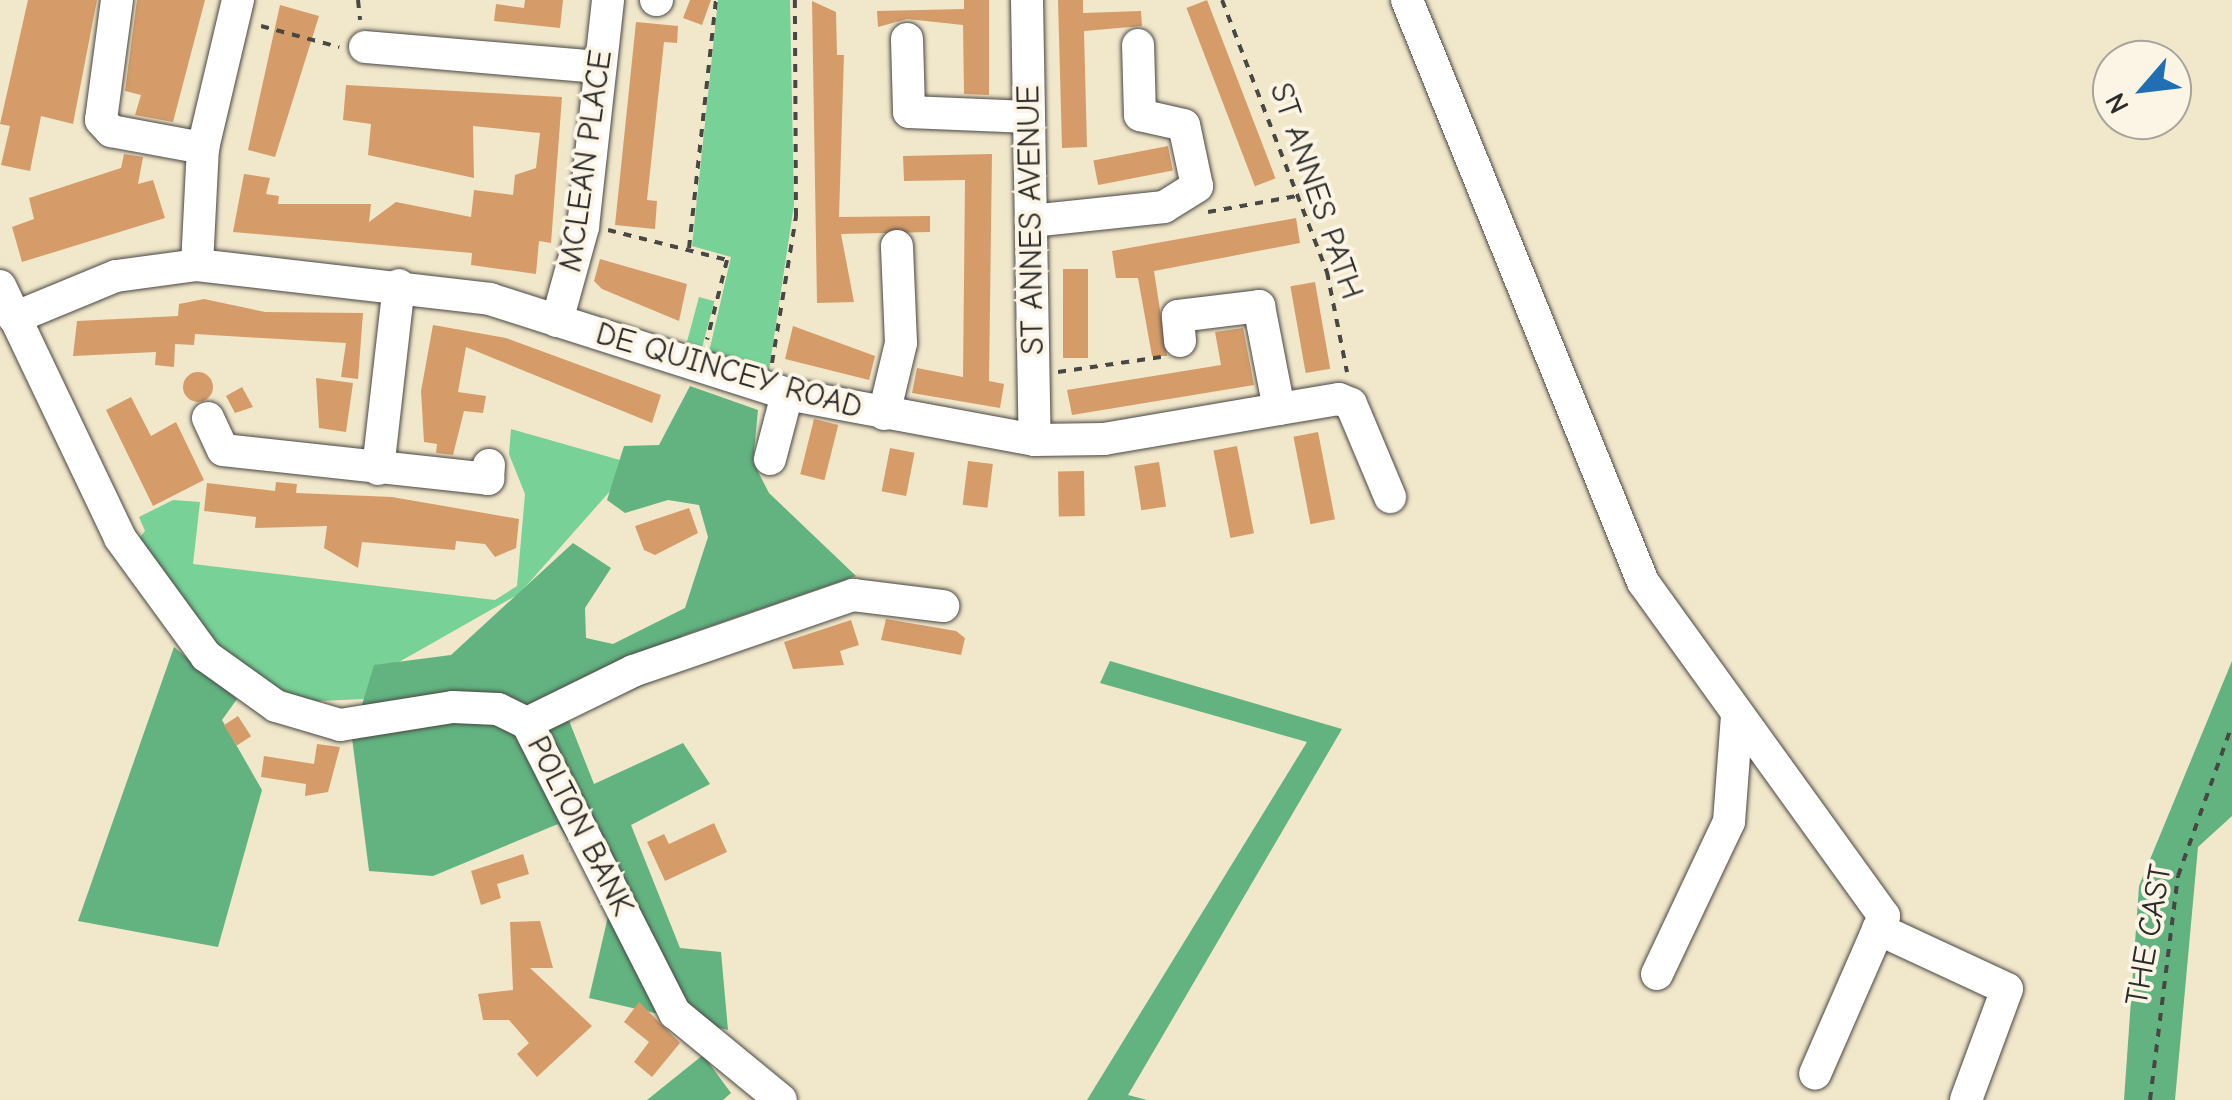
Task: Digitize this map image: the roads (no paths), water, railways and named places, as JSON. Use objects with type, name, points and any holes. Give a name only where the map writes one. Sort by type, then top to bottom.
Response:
[{"type":"street","points":[[117,0],[101,120],[111,131],[202,148]]},
{"type":"street","name":"MCLEAN PLACE","points":[[558,321],[583,228],[608,0]]},
{"type":"street","name":"ST ANNES AVENUE","points":[[1027,0],[1035,440]]},
{"type":"street","points":[[1407,0],[1616,525],[1643,582],[1884,916],[1815,1074]]},
{"type":"street","points":[[197,265],[202,148],[235,9]]},
{"type":"street","points":[[907,39],[909,112],[1029,116]]},
{"type":"street","points":[[1031,221],[1182,202],[1200,174],[1192,136],[1170,119],[1140,115],[1138,45]]},
{"type":"street","points":[[365,48],[600,67]]},
{"type":"street","points":[[884,414],[901,343],[897,246]]},
{"type":"street","name":"DE QUINCEY ROAD","points":[[14,318],[116,276],[197,265],[400,285],[558,321],[778,390],[884,414],[1035,440],[1104,438],[1338,398],[1351,404],[1390,497]]},
{"type":"street","points":[[378,469],[400,285]]},
{"type":"street","name":"POLTON BANK","points":[[0,286],[146,582],[242,684],[340,725],[452,707],[498,709],[527,722],[675,1013],[782,1100]]},
{"type":"street","points":[[1180,340],[1178,316],[1258,306],[1279,409]]},
{"type":"street","points":[[770,459],[778,390]]},
{"type":"street","points":[[208,418],[223,450],[488,479],[489,465]]},
{"type":"street","points":[[527,722],[633,671],[853,595],[942,606]]},
{"type":"street","points":[[1658,974],[1730,822],[1737,715]]},
{"type":"street","points":[[1878,929],[2007,989],[1966,1100]]}]
